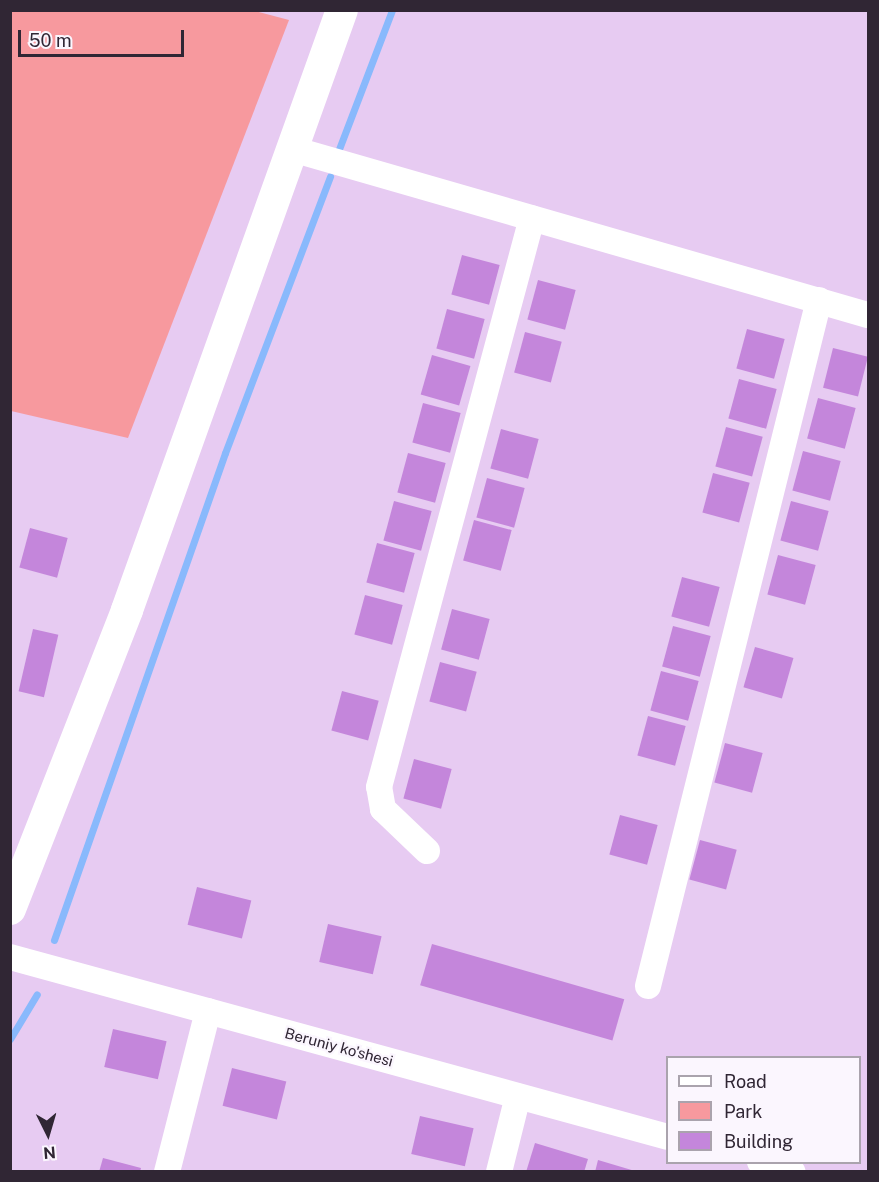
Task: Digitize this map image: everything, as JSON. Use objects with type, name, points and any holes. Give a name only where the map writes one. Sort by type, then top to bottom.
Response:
[{"type":"street","points":[[10,909],[127,610],[342,10]]},
{"type":"street","points":[[292,149],[868,315]]},
{"type":"street","points":[[427,851],[383,809],[378,787],[532,218]]},
{"type":"street","points":[[648,986],[819,300]]},
{"type":"street","name":"Beruniy ko'shesi","points":[[10,957],[666,1136]]},
{"type":"street","points":[[167,1172],[208,1011]]},
{"type":"street","points":[[499,1172],[518,1096]]},
{"type":"street","points":[[767,1164],[793,1172]]},
{"type":"green space","points":[[11,11],[255,11],[289,20],[128,438],[11,411]]},
{"type":"building","points":[[462,255],[500,265],[489,305],[451,295]]},
{"type":"building","points":[[538,280],[576,290],[565,330],[527,320]]},
{"type":"building","points":[[447,309],[485,319],[474,359],[436,349]]},
{"type":"building","points":[[747,329],[785,339],[774,379],[736,369]]},
{"type":"building","points":[[525,332],[562,342],[551,382],[514,373]]},
{"type":"building","points":[[833,348],[868,357],[858,396],[823,388]]},
{"type":"building","points":[[432,355],[470,366],[459,405],[421,394]]},
{"type":"building","points":[[739,379],[777,389],[766,429],[728,419]]},
{"type":"building","points":[[818,398],[856,408],[845,449],[807,439]]},
{"type":"building","points":[[423,403],[461,413],[450,453],[412,443]]},
{"type":"building","points":[[726,427],[763,437],[752,476],[715,467]]},
{"type":"building","points":[[501,429],[539,439],[528,479],[490,469]]},
{"type":"building","points":[[803,451],[841,461],[830,501],[792,491]]},
{"type":"building","points":[[408,453],[446,463],[435,503],[397,493]]},
{"type":"building","points":[[713,473],[750,483],[739,522],[702,513]]},
{"type":"building","points":[[487,478],[525,488],[514,528],[476,518]]},
{"type":"building","points":[[394,501],[432,511],[421,551],[383,541]]},
{"type":"building","points":[[791,501],[829,511],[818,551],[780,541]]},
{"type":"building","points":[[474,520],[512,530],[501,571],[463,561]]},
{"type":"building","points":[[30,528],[68,538],[57,578],[19,568]]},
{"type":"building","points":[[377,543],[415,553],[404,593],[366,583]]},
{"type":"building","points":[[778,555],[816,565],[805,605],[767,595]]},
{"type":"building","points":[[682,577],[720,587],[709,627],[671,617]]},
{"type":"building","points":[[365,595],[403,605],[392,645],[354,635]]},
{"type":"building","points":[[452,609],[490,619],[479,660],[441,650]]},
{"type":"building","points":[[673,626],[711,636],[700,677],[662,667]]},
{"type":"building","points":[[33,629],[58,635],[44,697],[19,691]]},
{"type":"building","points":[[755,647],[793,658],[782,698],[743,687]]},
{"type":"building","points":[[440,662],[477,672],[466,711],[429,702]]},
{"type":"building","points":[[661,671],[699,681],[688,721],[650,711]]},
{"type":"building","points":[[342,691],[379,701],[368,740],[331,731]]},
{"type":"building","points":[[648,716],[686,726],[675,766],[637,756]]},
{"type":"building","points":[[725,743],[763,753],[752,793],[714,783]]},
{"type":"building","points":[[414,759],[452,769],[441,809],[403,799]]},
{"type":"building","points":[[620,815],[658,825],[647,865],[609,855]]},
{"type":"building","points":[[700,840],[737,850],[726,889],[689,880]]},
{"type":"building","points":[[197,887],[251,901],[242,938],[188,925]]},
{"type":"building","points":[[328,924],[382,936],[373,974],[319,962]]},
{"type":"building","points":[[432,944],[624,999],[612,1040],[420,985]]},
{"type":"building","points":[[113,1029],[167,1041],[158,1079],[104,1067]]},
{"type":"building","points":[[232,1068],[286,1082],[277,1119],[223,1106]]},
{"type":"building","points":[[420,1116],[474,1128],[465,1166],[411,1154]]},
{"type":"building","points":[[535,1143],[588,1159],[584,1172],[526,1172]]},
{"type":"building","points":[[103,1158],[141,1168],[140,1172],[99,1172]]},
{"type":"building","points":[[598,1160],[635,1171],[635,1172],[595,1172]]},
{"type":"waterway","points":[[339,149],[392,10]]},
{"type":"waterway","points":[[54,940],[225,453],[330,176]]},
{"type":"waterway","points":[[10,1039],[37,994]]}]
